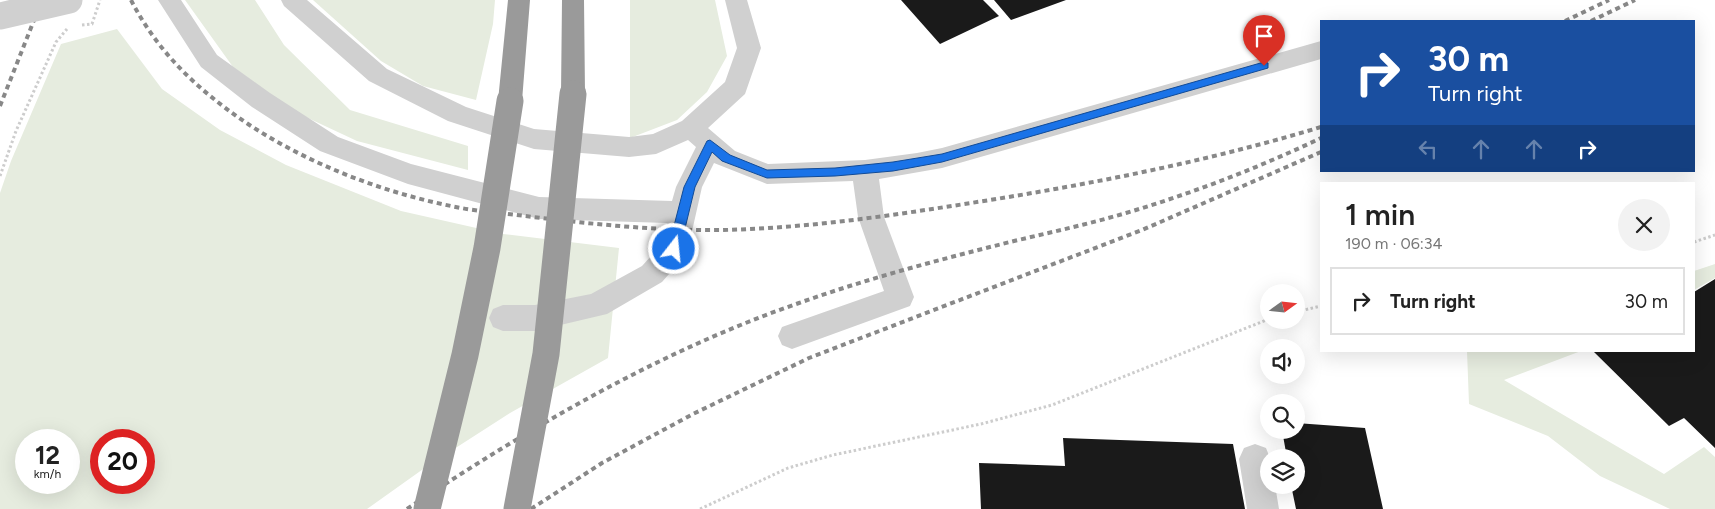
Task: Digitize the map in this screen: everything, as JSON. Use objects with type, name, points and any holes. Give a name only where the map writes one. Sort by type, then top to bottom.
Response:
[{"type":"highway","points":[[427,509],[465,355],[487,248],[510,101],[519,0]]},
{"type":"highway","points":[[517,509],[546,354],[573,94],[573,0]]},
{"type":"street","points":[[0,16],[69,0]]},
{"type":"street","points":[[169,0],[209,61],[261,100],[330,144],[408,174],[539,208],[684,212]]},
{"type":"street","points":[[292,0],[378,75],[457,114],[534,139],[628,147],[701,136]]},
{"type":"street","points":[[503,318],[534,318],[597,305],[652,274],[674,249],[701,136],[736,87],[749,48],[736,0]]},
{"type":"street","points":[[701,136],[726,158],[767,174],[865,170],[917,163],[942,158],[1320,50]]},
{"type":"street","points":[[792,336],[900,297],[874,226],[867,199],[865,170]]},
{"type":"street","points":[[1255,459],[1262,509]]},
{"type":"path","points":[[0,176],[16,131],[56,42],[68,28]]},
{"type":"path","points":[[1695,242],[1715,235]]},
{"type":"path","points":[[1305,310],[1320,306]]},
{"type":"path","points":[[700,509],[788,468],[832,455],[981,424],[1052,405],[1260,323]]},
{"type":"shaded area","points":[[185,0],[255,0],[284,45],[350,110],[468,146],[468,170],[357,141],[293,111],[233,67]]},
{"type":"shaded area","points":[[313,0],[495,0],[493,24],[476,100],[423,86],[381,61]]},
{"type":"shaded area","points":[[630,0],[715,0],[727,56],[707,92],[677,120],[630,138]]},
{"type":"shaded area","points":[[117,29],[162,89],[220,130],[286,165],[401,211],[503,234],[619,248],[608,358],[510,413],[426,467],[367,509],[0,509],[0,193],[11,161],[61,44]]},
{"type":"shaded area","points":[[1715,264],[1715,278],[1695,289],[1695,271]]},
{"type":"shaded area","points":[[1467,352],[1578,352],[1504,380],[1664,474],[1704,447],[1715,457],[1715,509],[1670,509],[1600,476],[1548,436],[1469,404]]},
{"type":"building","points":[[901,0],[983,0],[999,16],[940,44]]},
{"type":"building","points":[[994,0],[1066,0],[1011,20]]},
{"type":"building","points":[[1715,279],[1715,448],[1684,418],[1669,426],[1594,352],[1695,352],[1695,291]]},
{"type":"building","points":[[1305,424],[1365,428],[1383,509],[1296,509],[1293,494],[1305,494],[1305,449],[1285,449],[1284,439],[1305,439]]},
{"type":"building","points":[[1063,438],[1233,444],[1245,509],[981,509],[979,463],[1065,466]]},
{"type":"railway","points":[[0,106],[42,0]]},
{"type":"railway","points":[[131,0],[154,37],[181,70],[213,98],[248,124],[298,153],[351,177],[433,202],[477,211],[574,222],[649,228],[723,230],[757,229],[857,220],[990,200],[1115,178],[1239,150],[1320,127]]},
{"type":"railway","points":[[1567,20],[1609,0]]},
{"type":"railway","points":[[1593,20],[1635,0]]},
{"type":"railway","points":[[407,509],[501,449],[597,394],[696,344],[747,323],[799,303],[879,277],[1098,221],[1176,197],[1273,160],[1320,138]]},
{"type":"railway","points":[[531,509],[602,463],[693,414],[809,358],[1142,230],[1320,152]]},
{"type":"route","points":[[674,249],[689,187],[710,144],[726,158],[767,174],[799,174],[893,167],[942,158],[1264,66]]}]
